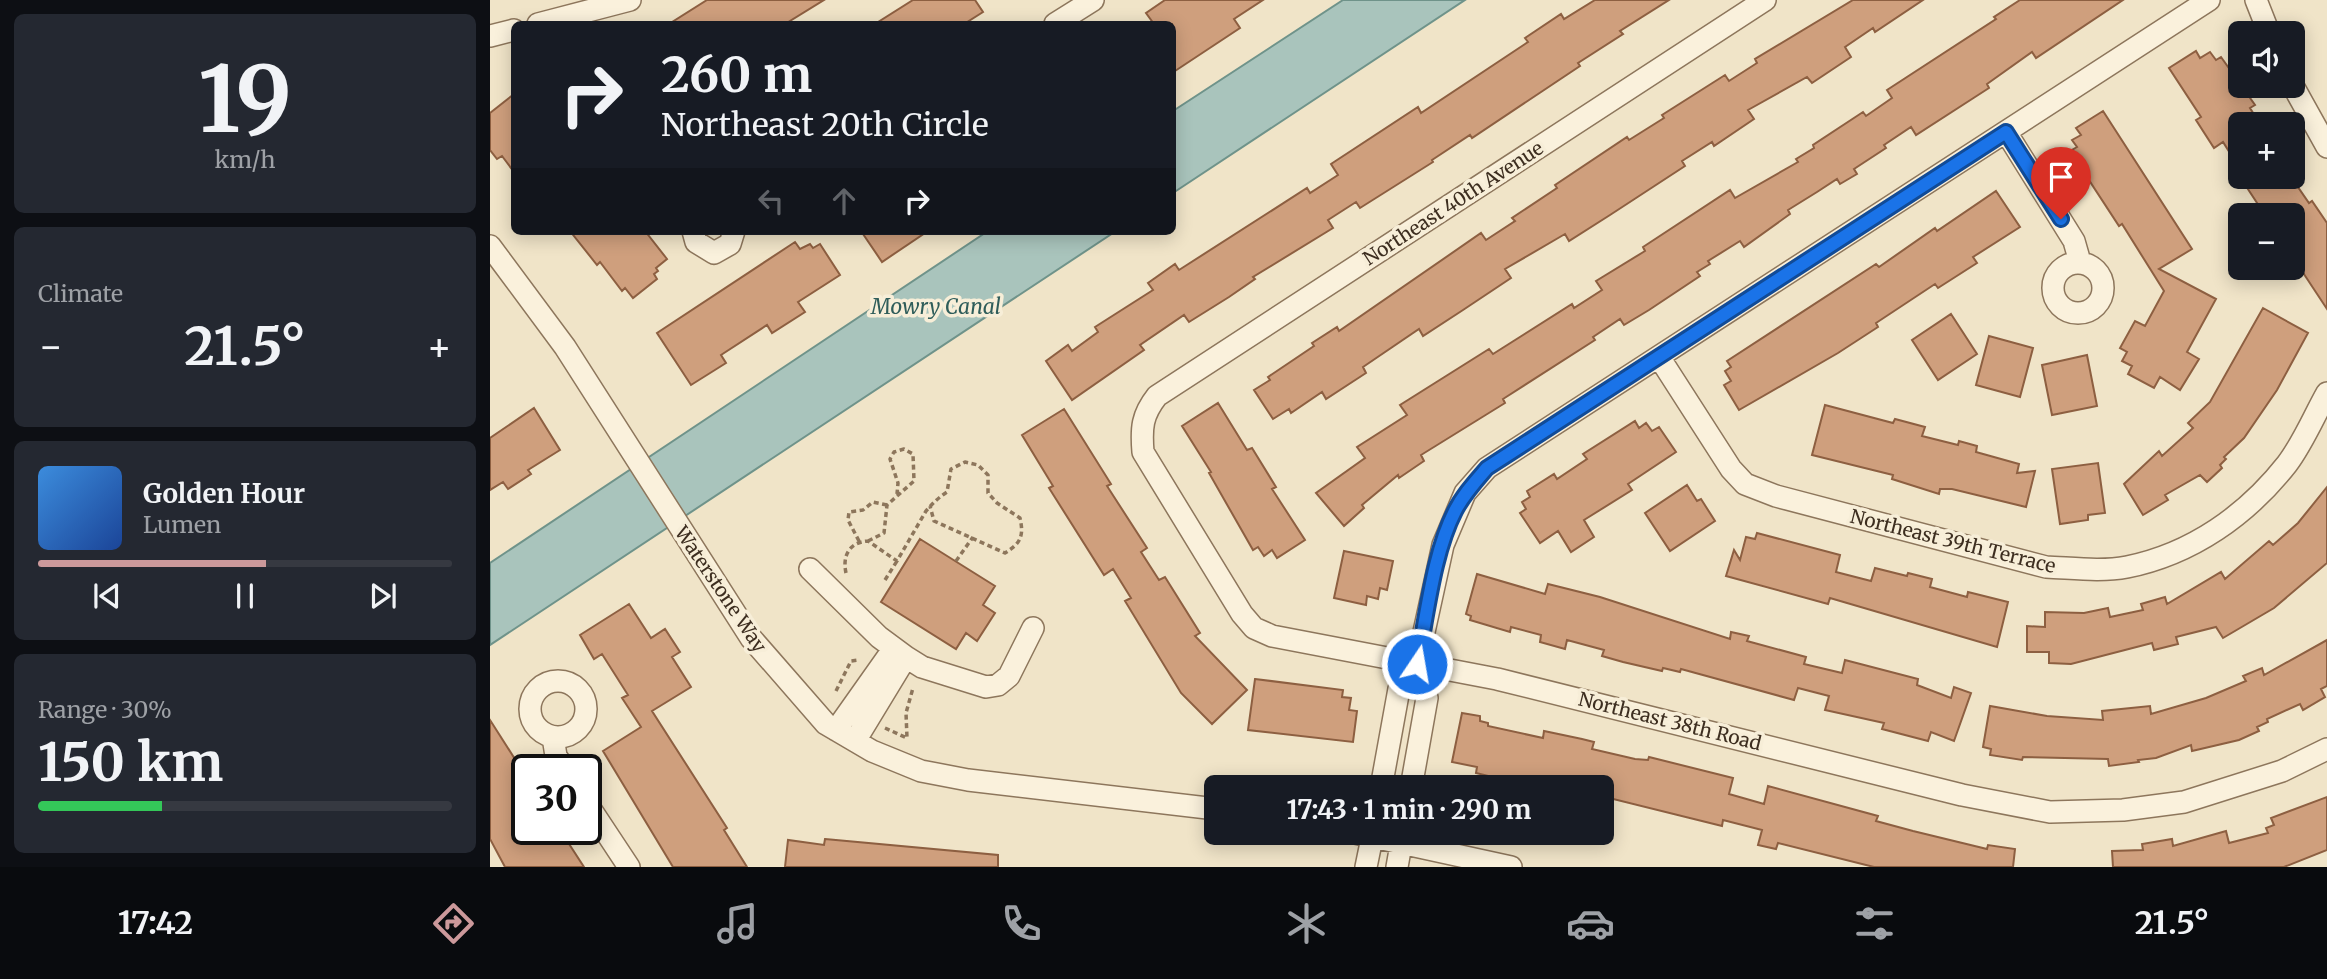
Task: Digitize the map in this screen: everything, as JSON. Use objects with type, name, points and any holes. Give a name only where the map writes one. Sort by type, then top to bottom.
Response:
[{"type":"street","points":[[565,21],[629,0]]},
{"type":"street","points":[[1060,21],[1093,0]]},
{"type":"street","name":"Northeast 40th Avenue","points":[[1146,410],[1157,396],[1765,0]]},
{"type":"street","points":[[1383,775],[1399,689],[1417,664],[1443,545],[1465,494],[1487,468],[2209,0]]},
{"type":"street","points":[[2256,0],[2264,21]]},
{"type":"street","points":[[2300,98],[2327,147]]},
{"type":"street","points":[[2006,132],[2074,241],[2080,262]]},
{"type":"street","points":[[694,235],[696,243],[714,253],[730,244],[733,235]]},
{"type":"street","name":"Waterstone Way","points":[[490,246],[520,284],[624,439],[751,638],[825,724],[872,751],[921,771],[968,780],[1204,808]]},
{"type":"street","name":"Waterstone Way","points":[[490,263],[520,284]]},
{"type":"street","name":"Northeast 39th Terrace","points":[[1659,357],[1731,469],[1745,484],[1776,496],[2046,567],[2126,567],[2177,551],[2221,529],[2258,497],[2288,462],[2327,393]]},
{"type":"street","name":"Northeast 38th Road","points":[[1146,410],[1141,428],[1143,452],[1254,628],[1272,636],[1497,679],[1962,796],[2050,812],[2123,810],[2184,802],[2282,771],[2327,749]]},
{"type":"street","points":[[810,569],[900,652],[922,667],[986,687],[998,685],[1009,676],[1033,628]]},
{"type":"street","points":[[836,730],[900,652]]},
{"type":"street","points":[[855,741],[900,652]]},
{"type":"street","points":[[1413,775],[1427,698],[1417,664]]},
{"type":"street","points":[[553,737],[556,754]]},
{"type":"street","points":[[602,826],[629,867]]},
{"type":"street","points":[[1366,867],[1367,845]]},
{"type":"street","points":[[1396,867],[1401,845]]},
{"type":"street","points":[[1429,845],[1511,867]]},
{"type":"path","points":[[847,579],[844,563],[848,549],[859,541],[868,541],[884,533],[887,505],[914,481],[913,454],[904,449],[894,452],[890,459],[898,483],[897,494]]},
{"type":"path","points":[[885,580],[930,506],[947,492],[951,469],[965,462],[978,465],[988,475],[988,493],[997,503],[1020,518],[1024,533],[1018,545],[1005,553],[934,521],[930,506]]},
{"type":"path","points":[[859,541],[848,520],[849,512],[863,510],[873,502],[887,505]]},
{"type":"path","points":[[956,561],[973,537]]},
{"type":"path","points":[[868,541],[897,561]]},
{"type":"water","points":[[1343,0],[1465,0],[1176,191],[1176,109]]},
{"type":"water","name":"Mowry Canal","points":[[982,235],[1110,235],[490,645],[490,563]]},
{"type":"building","points":[[707,0],[824,0],[790,21],[674,21]]},
{"type":"building","points":[[913,0],[975,0],[983,12],[969,21],[880,21]]},
{"type":"building","points":[[1165,0],[1263,0],[1234,19],[1240,28],[1176,70],[1176,21],[1152,21],[1146,13]]},
{"type":"building","points":[[1595,0],[1669,0],[1620,31],[1623,34],[1578,63],[1580,66],[1472,138],[1470,135],[1360,208],[1356,202],[1328,220],[1333,228],[1253,277],[1255,279],[1229,297],[1189,322],[1184,315],[1140,345],[1144,350],[1072,400],[1046,361],[1068,345],[1072,351],[1098,332],[1095,327],[1153,290],[1148,283],[1175,264],[1179,270],[1307,188],[1310,193],[1338,175],[1331,164],[1418,107],[1421,113],[1528,42],[1525,38],[1561,14],[1564,19]]},
{"type":"building","points":[[1853,0],[1923,0],[1875,32],[1873,28],[1845,47],[1851,57],[1812,83],[1807,77],[1748,110],[1754,119],[1714,146],[1712,142],[1682,161],[1685,166],[1610,215],[1569,241],[1565,234],[1505,269],[1511,278],[1423,336],[1419,329],[1363,367],[1366,373],[1326,399],[1322,392],[1291,413],[1289,409],[1273,419],[1254,390],[1270,380],[1268,377],[1314,346],[1312,343],[1337,327],[1339,331],[1481,233],[1486,240],[1515,221],[1512,218],[1557,188],[1555,185],[1627,137],[1629,140],[1664,118],[1662,115],[1725,75],[1729,81],[1757,63],[1755,59]]},
{"type":"building","points":[[2020,0],[2123,0],[2036,58],[2032,52],[1987,84],[1989,88],[1916,135],[1911,127],[1854,169],[1857,174],[1840,184],[1837,179],[1788,210],[1790,214],[1744,247],[1740,241],[1708,261],[1710,264],[1697,272],[1700,276],[1649,310],[1624,325],[1620,319],[1593,337],[1595,340],[1503,399],[1505,403],[1421,455],[1424,461],[1399,478],[1398,475],[1362,505],[1364,508],[1344,526],[1316,493],[1365,458],[1357,447],[1407,415],[1400,405],[1489,349],[1493,354],[1572,304],[1574,308],[1602,290],[1596,281],[1645,251],[1643,247],[1730,190],[1735,198],[1798,162],[1796,159],[1814,148],[1813,145],[1863,112],[1866,116],[1892,98],[1887,90],[1996,19],[1994,17]]},
{"type":"building","points":[[2196,51],[2200,58],[2210,52],[2216,60],[2221,57],[2228,67],[2228,98],[2250,98],[2255,105],[2250,108],[2252,112],[2228,112],[2228,150],[2223,142],[2214,148],[2196,120],[2201,117],[2169,68]]},
{"type":"building","points":[[511,96],[511,168],[502,156],[497,159],[490,150],[490,113]]},
{"type":"building","points":[[2103,111],[2192,249],[2159,269],[2216,299],[2187,352],[2199,359],[2180,390],[2160,377],[2154,388],[2128,374],[2132,366],[2122,361],[2127,352],[2120,348],[2135,321],[2145,326],[2164,291],[2122,224],[2119,226],[2070,151],[2077,147],[2072,140],[2081,135],[2076,128]]},
{"type":"building","points":[[2248,189],[2299,189],[2309,203],[2312,201],[2327,223],[2327,309],[2305,276],[2305,203],[2257,203]]},
{"type":"building","points":[[1996,191],[2020,227],[1973,257],[1977,263],[1938,288],[1935,284],[1876,323],[1878,327],[1838,353],[1739,410],[1724,385],[1731,381],[1725,371],[1731,367],[1727,361],[1876,264],[1879,267],[1935,228],[1937,231]]},
{"type":"building","points":[[573,235],[648,235],[667,259],[656,268],[658,271],[654,274],[657,279],[633,298],[625,288],[622,291],[600,262],[597,265]]},
{"type":"building","points":[[864,235],[922,235],[882,262]]},
{"type":"building","points":[[795,242],[800,249],[810,244],[813,248],[820,244],[840,275],[798,302],[805,312],[772,333],[767,325],[721,355],[726,363],[691,385],[657,333]]},
{"type":"building","points":[[2263,308],[2308,333],[2277,390],[2244,438],[2224,457],[2226,459],[2220,465],[2222,468],[2207,482],[2200,475],[2165,495],[2168,500],[2143,515],[2124,484],[2159,451],[2162,456],[2193,428],[2188,423],[2210,402]]},
{"type":"building","points":[[1951,314],[1977,354],[1938,380],[1912,340]]},
{"type":"building","points":[[1989,336],[2033,348],[2020,397],[1976,385]]},
{"type":"building","points":[[2087,355],[2097,406],[2052,415],[2042,365]]},
{"type":"building","points":[[1218,403],[1247,450],[1252,448],[1276,487],[1272,489],[1305,540],[1277,558],[1272,550],[1264,556],[1258,547],[1253,550],[1209,473],[1211,472],[1182,426]]},
{"type":"building","points":[[1825,405],[1893,423],[1895,419],[1925,427],[1922,436],[1958,445],[1959,441],[1977,446],[1976,452],[2019,464],[2017,473],[2035,471],[2026,507],[1952,489],[1940,489],[1939,494],[1892,479],[1893,475],[1812,455]]},
{"type":"building","points":[[534,408],[560,450],[528,470],[531,474],[508,489],[503,482],[490,490],[490,438]]},
{"type":"building","points":[[1064,409],[1111,484],[1107,486],[1147,548],[1141,552],[1159,580],[1165,577],[1200,633],[1195,636],[1247,690],[1212,724],[1181,693],[1125,601],[1131,598],[1113,569],[1104,575],[1049,488],[1053,486],[1022,435]]},
{"type":"building","points":[[1635,421],[1639,428],[1646,423],[1652,431],[1659,427],[1676,452],[1628,484],[1632,490],[1584,520],[1594,537],[1571,552],[1558,531],[1540,543],[1520,513],[1526,509],[1522,502],[1530,497],[1527,491],[1554,474],[1557,479],[1587,459],[1583,454]]},
{"type":"building","points":[[2098,463],[2105,513],[2088,515],[2088,520],[2060,524],[2052,469]]},
{"type":"building","points":[[1687,485],[1697,501],[1701,499],[1715,521],[1670,551],[1645,513]]},
{"type":"building","points":[[2327,487],[2327,563],[2274,608],[2223,638],[2216,627],[2176,637],[2178,644],[2154,650],[2152,643],[2071,664],[2049,663],[2049,652],[2027,652],[2027,626],[2045,627],[2045,612],[2084,613],[2108,608],[2110,617],[2143,610],[2141,604],[2165,597],[2167,604],[2221,572],[2225,579],[2269,541],[2273,545],[2298,523]]},
{"type":"building","points":[[1757,533],[1840,555],[1836,572],[1871,581],[1875,568],[1907,576],[1908,573],[1932,579],[1930,587],[1967,597],[1968,592],[2008,602],[1997,647],[1830,598],[1828,604],[1726,576],[1734,550],[1740,560],[1746,537],[1755,539]]},
{"type":"building","points":[[920,539],[995,586],[983,605],[995,613],[977,641],[966,633],[956,649],[881,602]]},
{"type":"building","points":[[1344,551],[1393,561],[1387,590],[1380,588],[1378,599],[1367,596],[1366,605],[1334,598]]},
{"type":"building","points":[[1477,574],[1545,594],[1548,584],[1600,597],[1730,639],[1731,632],[1749,636],[1747,641],[1806,657],[1804,664],[1842,673],[1845,660],[1918,679],[1917,685],[1951,698],[1954,687],[1971,693],[1954,741],[1931,732],[1928,741],[1882,729],[1884,723],[1825,710],[1829,696],[1798,688],[1794,700],[1681,669],[1680,672],[1663,668],[1662,671],[1623,662],[1602,656],[1604,650],[1567,640],[1565,649],[1540,642],[1541,635],[1511,627],[1510,632],[1470,620],[1471,616],[1466,614]]},
{"type":"building","points":[[629,604],[651,638],[665,629],[680,652],[672,657],[691,687],[652,711],[727,828],[724,830],[747,867],[673,867],[603,751],[641,727],[622,698],[628,695],[602,654],[594,659],[580,635]]},
{"type":"building","points":[[2327,640],[2327,686],[2321,689],[2325,697],[2303,710],[2300,704],[2267,719],[2268,722],[2257,727],[2259,731],[2239,740],[2192,751],[2191,745],[2156,758],[2109,766],[2108,759],[2023,757],[2022,760],[1990,755],[1991,749],[1983,747],[1990,706],[2047,716],[2103,720],[2102,711],[2150,706],[2151,714],[2206,698],[2246,681],[2243,676],[2262,668],[2264,675]]},
{"type":"building","points":[[1255,679],[1343,690],[1342,697],[1351,698],[1349,710],[1357,711],[1353,742],[1248,730]]},
{"type":"building","points":[[1462,713],[1480,716],[1480,721],[1488,723],[1488,726],[1543,738],[1544,731],[1582,739],[1594,742],[1592,749],[1635,759],[1648,760],[1649,757],[1733,778],[1729,794],[1764,804],[1768,786],[1878,816],[1876,821],[1913,831],[1987,849],[1988,845],[2015,849],[2013,867],[1874,867],[1778,843],[1776,849],[1758,845],[1762,830],[1723,820],[1722,826],[1614,799],[1614,775],[1484,775],[1476,773],[1477,767],[1452,762]]},
{"type":"building","points":[[490,720],[512,754],[511,845],[570,845],[584,867],[505,867],[490,839]]},
{"type":"building","points":[[2327,797],[2327,850],[2284,867],[2113,867],[2112,851],[2143,850],[2142,844],[2172,839],[2173,846],[2226,831],[2229,843],[2268,833],[2266,828],[2274,825],[2271,818]]},
{"type":"building","points":[[825,839],[998,855],[998,867],[785,867],[788,840],[824,845]]},
{"type":"route","points":[[1417,664],[1443,545],[1453,514],[1465,494],[1487,468],[2006,132],[2061,219]]}]
